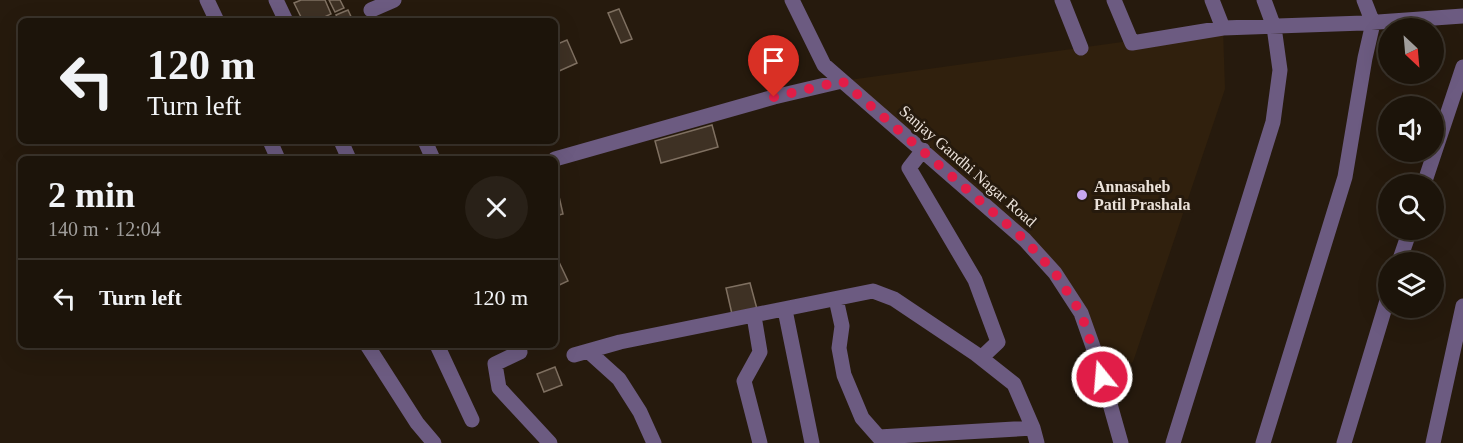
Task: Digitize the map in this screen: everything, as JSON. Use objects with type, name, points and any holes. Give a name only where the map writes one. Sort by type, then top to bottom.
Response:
[{"type":"street","points":[[207,0],[216,18]]},
{"type":"street","points":[[276,0],[285,18]]},
{"type":"street","points":[[371,10],[394,0]]},
{"type":"street","name":"Sanjay Gandhi Nagar Road","points":[[792,0],[824,65],[1025,240],[1055,273],[1081,313],[1097,358],[1121,443]]},
{"type":"street","points":[[1062,0],[1081,48]]},
{"type":"street","points":[[1114,0],[1131,43],[1223,28],[1373,23],[1463,16]]},
{"type":"street","points":[[1212,0],[1223,28]]},
{"type":"street","points":[[1173,443],[1273,122],[1280,70],[1274,27],[1264,0]]},
{"type":"street","points":[[1263,443],[1346,177],[1365,58],[1373,23],[1364,0]]},
{"type":"street","points":[[1428,174],[1463,67]]},
{"type":"street","points":[[558,158],[774,97],[842,81]]},
{"type":"street","points":[[923,150],[909,168],[975,280],[998,342],[981,358]]},
{"type":"street","points":[[654,443],[640,412],[620,379],[581,353],[620,342],[873,291],[894,299],[981,358],[1014,384],[1035,436],[881,440],[862,418],[844,375],[839,348],[842,326],[836,299]]},
{"type":"street","points":[[1433,443],[1463,306]]},
{"type":"street","points":[[785,309],[812,443]]},
{"type":"street","points":[[754,316],[760,352],[744,381],[760,443]]},
{"type":"street","points":[[1344,443],[1382,318]]},
{"type":"street","points":[[369,348],[417,423],[434,443]]},
{"type":"street","points":[[438,348],[472,420]]},
{"type":"street","points":[[518,348],[520,352],[495,364],[499,388],[550,443]]},
{"type":"shaded area","name":"Annasaheb Patil Prashala","points":[[1223,28],[1225,89],[1133,362],[1102,377],[1070,295],[1025,240],[842,81]]},
{"type":"building","points":[[301,0],[325,0],[331,14],[322,18],[302,18],[294,3]]},
{"type":"building","points":[[329,0],[340,0],[344,8],[335,12]]},
{"type":"building","points":[[619,9],[632,39],[621,43],[608,13]]},
{"type":"building","points":[[348,10],[352,18],[338,18],[336,15]]},
{"type":"building","points":[[567,40],[577,63],[558,72],[558,44]]},
{"type":"building","points":[[712,125],[718,147],[661,163],[655,141]]},
{"type":"building","points":[[558,192],[563,214],[558,215]]},
{"type":"building","points":[[558,262],[568,281],[558,286]]},
{"type":"building","points":[[750,283],[757,309],[732,314],[726,288]]},
{"type":"building","points":[[555,367],[562,385],[544,392],[537,374]]},
{"type":"place","name":"Annasaheb Patil Prashala","points":[[1082,195]]},
{"type":"route","points":[[774,97],[842,81],[902,132],[1025,240],[1055,273],[1081,313],[1102,377]]}]
